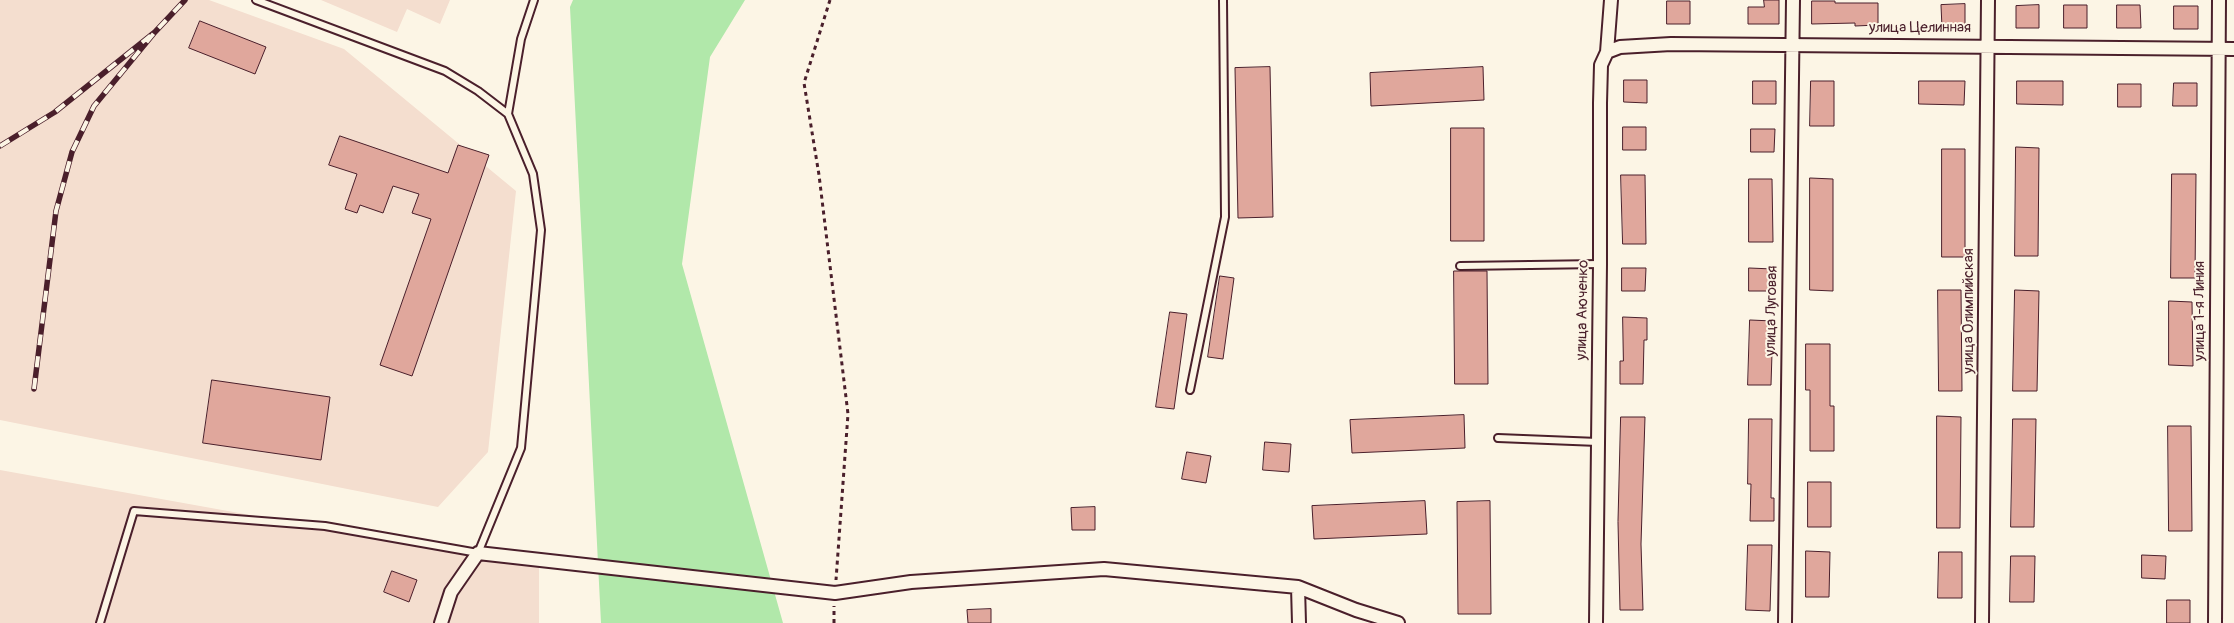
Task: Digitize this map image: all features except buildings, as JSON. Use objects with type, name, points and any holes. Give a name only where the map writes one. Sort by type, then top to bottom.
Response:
[{"type":"street","name":"улица Аюченко","points":[[1596,623],[1601,65],[1608,52],[1611,0]]},
{"type":"street","name":"улица Луговая","points":[[1785,623],[1792,0]]},
{"type":"street","name":"улица Олимпийская","points":[[1982,623],[1988,0]]},
{"type":"street","name":"улица 1-я Линия","points":[[2215,623],[2219,0]]},
{"type":"street","name":"улица Целинная","points":[[1608,52],[1620,47],[1644,45],[1791,44],[2234,48]]},
{"type":"street","points":[[441,623],[451,592],[478,553],[835,593],[912,582],[1104,569],[1298,587],[1356,610],[1398,623]]},
{"type":"street","points":[[1298,587],[1299,623]]},
{"type":"lane","points":[[100,623],[134,511],[325,526],[478,553],[521,448],[541,230],[533,174],[508,114],[478,91],[445,71],[256,0]]},
{"type":"lane","points":[[508,114],[521,39],[534,0]]},
{"type":"lane","points":[[1190,390],[1225,217],[1223,0]]},
{"type":"lane","points":[[1460,266],[1600,264]]},
{"type":"lane","points":[[1498,438],[1598,442]]},
{"type":"path","points":[[830,0],[804,83],[819,176],[848,414],[834,623]]},
{"type":"shaded area","points":[[0,0],[209,0],[344,49],[516,191],[488,452],[438,507],[0,420]]},
{"type":"shaded area","points":[[321,0],[450,0],[440,24],[407,9],[397,32]]},
{"type":"shaded area","points":[[0,470],[539,567],[539,623],[0,623]]},
{"type":"green space","points":[[573,0],[745,0],[710,57],[682,264],[783,623],[601,623],[570,7]]},
{"type":"railway","points":[[0,146],[55,112],[155,32],[185,0]]},
{"type":"railway","points":[[34,389],[56,211],[72,152],[94,106],[155,32]]}]
